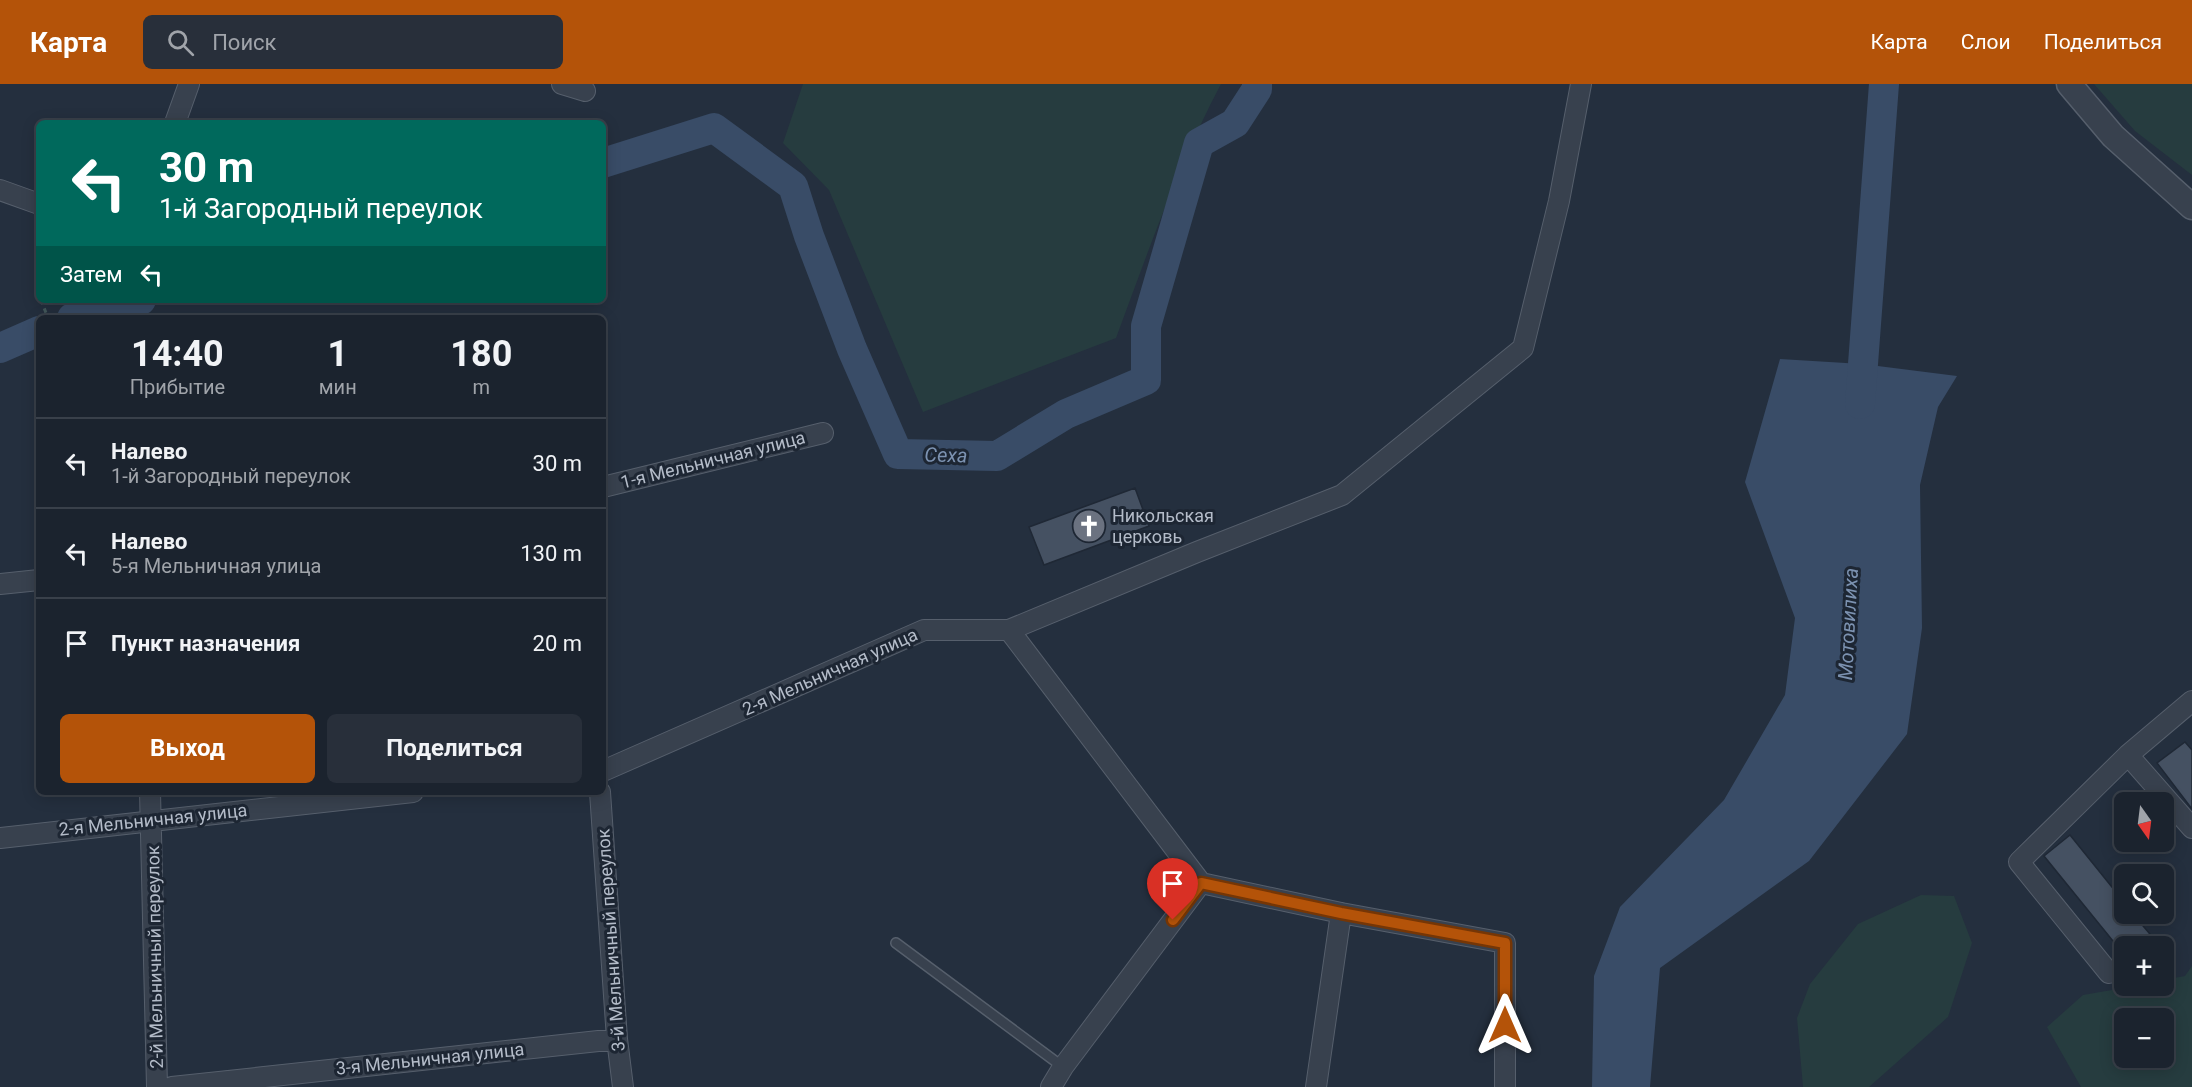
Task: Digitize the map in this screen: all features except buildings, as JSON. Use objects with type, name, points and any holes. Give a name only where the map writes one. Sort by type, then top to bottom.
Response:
[{"type":"street","points":[[176,120],[189,84]]},
{"type":"street","points":[[562,84],[585,91]]},
{"type":"street","name":"2-я Мельничная улица","points":[[606,770],[924,630],[1009,630],[1342,495],[1522,348],[1559,201],[1581,84]]},
{"type":"street","points":[[2069,84],[2113,136],[2192,207]]},
{"type":"street","points":[[0,190],[36,203]]},
{"type":"street","name":"1-я Мельничная улица","points":[[606,486],[823,433]]},
{"type":"street","points":[[0,584],[36,580]]},
{"type":"street","points":[[1009,630],[1201,883],[1341,913],[1505,943],[1505,1087]]},
{"type":"street","points":[[2109,973],[2019,862],[2128,755],[2192,701]]},
{"type":"street","points":[[2128,755],[2192,828]]},
{"type":"street","name":"2-й Мельничный переулок","points":[[150,795],[157,1087]]},
{"type":"street","name":"2-я Мельничная улица","points":[[0,838],[385,795]]},
{"type":"street","name":"3-й Мельничный переулок","points":[[600,795],[617,1039],[623,1087]]},
{"type":"street","points":[[1051,1087],[1063,1067],[1201,883]]},
{"type":"street","points":[[1316,1087],[1341,913]]},
{"type":"street","name":"3-я Мельничная улица","points":[[172,1087],[617,1039]]},
{"type":"lane","points":[[896,943],[1063,1067]]},
{"type":"green space","points":[[803,84],[1221,84],[1177,177],[1116,338],[923,412],[829,190],[783,143]]},
{"type":"green space","points":[[2094,84],[2192,84],[2192,175],[2135,131]]},
{"type":"green space","points":[[1921,895],[1954,896],[1972,943],[1948,1017],[1869,1087],[1803,1087],[1797,1018],[1810,984],[1858,924]]},
{"type":"green space","points":[[2192,966],[2192,1087],[2081,1087],[2047,1027],[2083,995],[2114,990],[2114,996],[2174,996],[2174,978],[2185,976]]},
{"type":"water","points":[[1780,359],[1862,364],[1957,376],[1938,407],[1920,485],[1922,628],[1907,734],[1809,861],[1660,968],[1650,1087],[1592,1087],[1594,976],[1620,907],[1724,800],[1785,695],[1795,618],[1745,482]]},
{"type":"waterway","name":"Сеха","points":[[606,162],[714,128],[793,186],[809,236],[852,349],[898,454],[997,456],[1066,414],[1146,380],[1146,326],[1199,143],[1235,123],[1257,89],[1257,84]]},
{"type":"waterway","name":"Мотовилиха","points":[[1860,404],[1884,84]]},
{"type":"waterway","name":"Сеха","points":[[84,315],[130,303]]},
{"type":"waterway","name":"Сеха","points":[[0,348],[36,332]]},
{"type":"place","name":"Никольская церковь","points":[[1089,526]]},
{"type":"route","points":[[1173,920],[1201,883],[1341,913],[1505,943],[1505,1025]]}]
